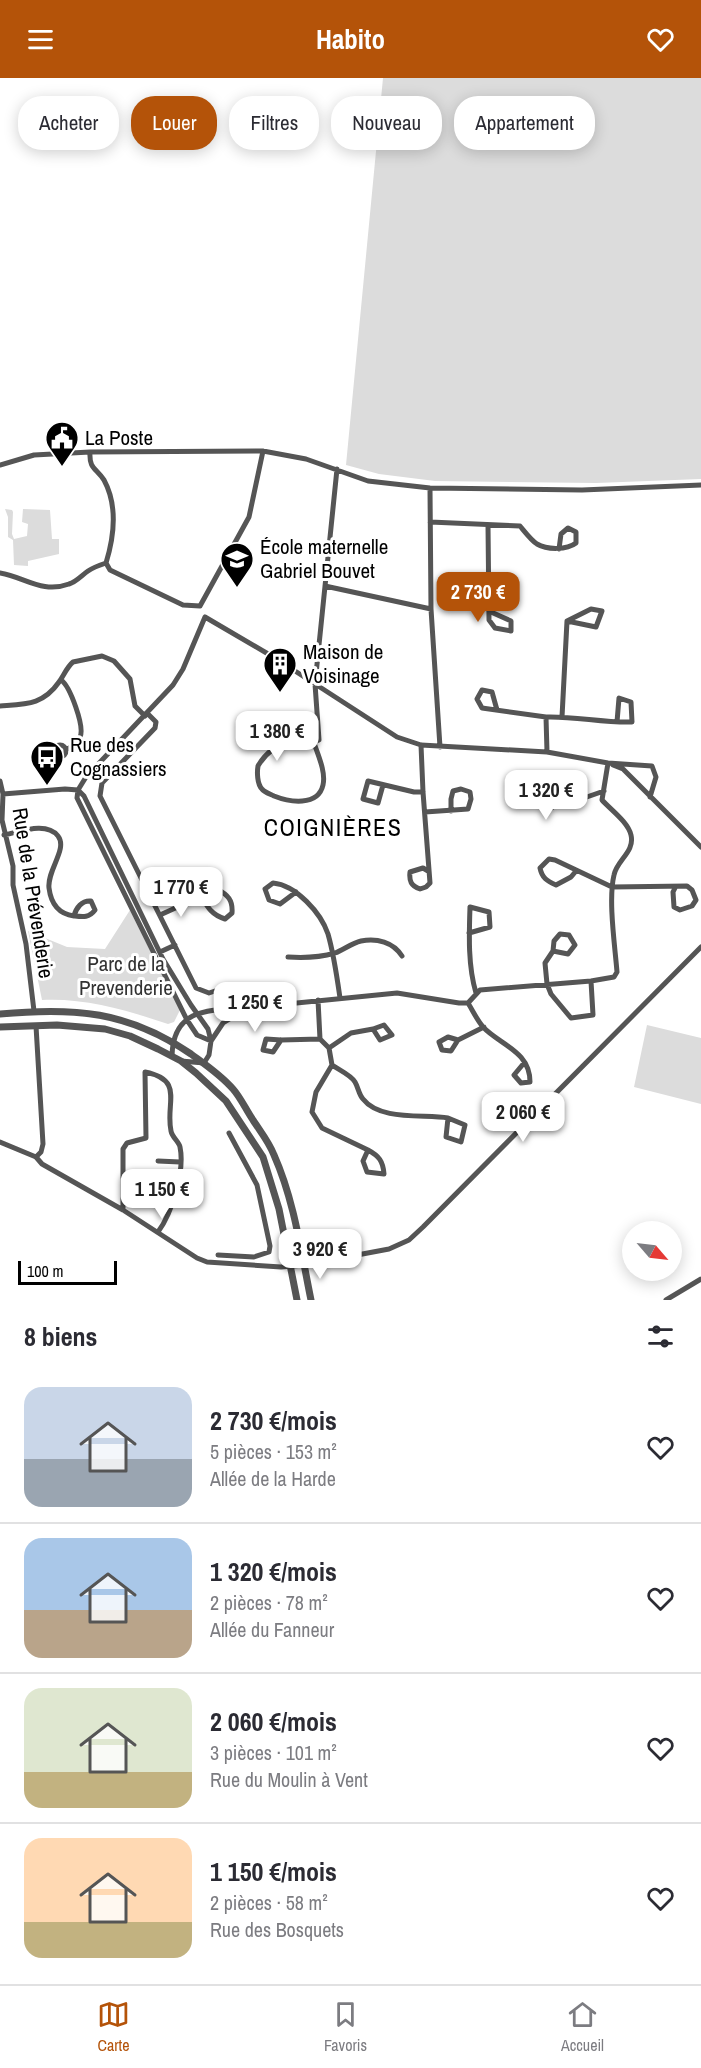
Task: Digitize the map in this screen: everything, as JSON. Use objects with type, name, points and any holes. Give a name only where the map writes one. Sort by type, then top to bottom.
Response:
[{"type":"street","points":[[262,451],[249,517],[200,606],[205,617],[243,638],[397,737],[421,745],[547,753],[608,763],[652,766],[656,777],[650,797]]},
{"type":"street","points":[[0,465],[34,455],[262,451],[306,459],[368,480],[430,488],[582,490],[701,485]]},
{"type":"street","points":[[90,453],[89,462],[105,482],[114,516],[111,548],[106,563],[110,570],[183,605],[200,606]]},
{"type":"street","points":[[314,743],[324,781],[317,794],[308,800],[296,802],[262,790],[258,766],[280,743],[291,741],[314,743],[319,740],[315,684],[337,469]]},
{"type":"street","points":[[430,488],[431,609],[440,747]]},
{"type":"street","points":[[430,522],[520,526],[539,546],[560,549]]},
{"type":"street","points":[[488,525],[489,620],[495,628],[511,631],[511,621],[490,612]]},
{"type":"street","points":[[0,573],[38,586],[55,587],[73,583],[89,570],[106,563]]},
{"type":"street","points":[[325,586],[431,609]]},
{"type":"street","points":[[591,609],[602,611],[596,627],[567,621],[591,609]]},
{"type":"street","points":[[205,617],[174,685],[86,777],[78,790],[77,798],[188,1020],[197,1035],[211,1041]]},
{"type":"street","points":[[562,717],[567,621]]},
{"type":"street","points":[[0,706],[37,701],[46,696],[61,680],[73,662],[98,656],[108,658],[117,664],[130,680],[135,706],[156,722],[155,728],[102,783],[100,795],[196,988],[209,993],[215,992]]},
{"type":"street","points":[[61,680],[69,689],[82,732],[78,741],[66,750]]},
{"type":"street","points":[[497,710],[546,717],[616,722],[632,722],[631,702],[619,698],[616,722]]},
{"type":"street","points":[[546,717],[547,753]]},
{"type":"street","points":[[421,745],[430,883],[420,889],[411,885],[410,872],[423,868],[428,871]]},
{"type":"street","points":[[468,1003],[480,990],[610,979],[617,972],[612,887],[614,872],[632,846],[632,837],[629,828],[602,800],[608,763]]},
{"type":"street","points":[[608,763],[622,769],[701,847]]},
{"type":"street","name":"Rue de la Prévenderie","points":[[0,781],[3,794],[1,808],[4,835],[13,866],[13,885],[26,944],[34,1011]]},
{"type":"street","points":[[383,785],[378,803],[363,799],[368,781],[423,792]]},
{"type":"street","points":[[3,794],[65,789],[78,790],[84,796],[160,952],[208,1029],[211,1041],[209,1055],[204,1063]]},
{"type":"street","points":[[425,812],[451,811],[468,809],[471,799],[470,792],[461,789],[453,791],[451,811]]},
{"type":"street","points":[[556,803],[561,806],[604,791]]},
{"type":"street","points":[[4,835],[42,828],[58,836],[62,846],[49,877],[50,895],[59,911],[67,916],[74,916]]},
{"type":"street","points":[[102,834],[116,828]]},
{"type":"street","points":[[576,871],[571,877],[556,885],[545,880],[540,868],[549,859],[555,860],[612,887],[675,888],[680,885],[692,890],[696,900],[692,906],[680,910],[674,907],[672,892],[675,888]]},
{"type":"street","points":[[296,892],[280,904],[269,900],[265,889],[273,883],[284,884],[296,892],[307,901],[327,931],[340,999]]},
{"type":"street","points":[[160,915],[201,896],[217,889],[228,894],[233,905],[232,913],[225,919],[215,916],[201,896]]},
{"type":"street","points":[[469,933],[490,927],[489,912],[470,907],[469,933],[472,980],[476,993]]},
{"type":"street","points":[[553,951],[568,954],[575,945],[569,935],[561,934],[554,941],[553,951],[545,963],[547,984],[551,994],[571,1017],[593,1015],[591,981]]},
{"type":"street","points":[[288,957],[299,958],[333,953],[360,941],[382,941],[396,946],[402,956]]},
{"type":"street","points":[[160,952],[175,945]]},
{"type":"street","points":[[0,1142],[26,1155],[36,1157],[42,1164],[123,1210],[197,1258],[207,1262],[291,1267],[378,1252],[409,1240],[701,947]]},
{"type":"street","points":[[172,1056],[172,1042],[176,1030],[206,1010],[397,993],[468,1003]]},
{"type":"street","points":[[318,1000],[320,1039]]},
{"type":"street","points":[[468,1003],[484,1027],[510,1046],[524,1063]]},
{"type":"street","points":[[211,1041],[223,1023],[246,1008]]},
{"type":"street","points":[[0,1014],[71,1011],[106,1016],[132,1023],[172,1042],[219,1075],[235,1090],[274,1153],[292,1206],[311,1300]]},
{"type":"street","points":[[0,1027],[78,1025],[130,1036],[182,1061],[226,1101],[263,1157],[279,1209],[297,1300]]},
{"type":"street","points":[[36,1026],[43,1144],[41,1152],[36,1157]]},
{"type":"street","points":[[458,1040],[484,1027]]},
{"type":"street","points":[[330,1048],[351,1033],[373,1029]]},
{"type":"street","points":[[281,1040],[320,1039],[330,1048],[332,1065],[316,1092],[312,1112],[322,1128],[368,1150],[377,1155],[383,1162],[384,1174],[367,1172],[363,1161],[368,1150]]},
{"type":"street","points":[[182,1061],[204,1063]]},
{"type":"street","points":[[332,1065],[354,1079],[363,1100],[379,1110],[401,1116],[429,1115],[448,1118],[465,1125],[461,1143],[446,1137],[448,1118]]},
{"type":"street","points":[[123,1210],[123,1149],[127,1143],[146,1138],[145,1072],[160,1075],[169,1084],[171,1132],[180,1146],[181,1177],[165,1222],[158,1232]]},
{"type":"street","points":[[218,1255],[254,1257],[269,1252],[270,1246],[257,1185],[229,1133]]},
{"type":"street","points":[[158,1161],[180,1162]]},
{"type":"street","points":[[253,1265],[254,1257]]},
{"type":"street","points":[[666,1300],[701,1279]]},
{"type":"green space","points":[[383,78],[701,78],[701,479],[596,483],[435,481],[379,474],[346,465],[376,150],[442,150],[442,96],[381,96]]},
{"type":"green space","points":[[5,509],[13,512],[12,534],[14,539],[27,536],[28,524],[22,522],[23,509],[50,510],[52,539],[59,539],[59,554],[28,561],[28,566],[14,565],[13,540],[8,537],[8,517]]},
{"type":"green space","name":"Parc de la Prevenderie","points":[[130,910],[180,1010],[174,1022],[168,1024],[90,1003],[42,1000],[28,931],[67,947],[105,949]]},
{"type":"green space","points":[[647,1025],[701,1038],[701,1104],[634,1087]]},
{"type":"place","name":"La Poste","points":[[62,467]]},
{"type":"place","name":"École maternelle Gabriel Bouvet","points":[[237,588]]},
{"type":"place","name":"Maison de Voisinage","points":[[280,693]]},
{"type":"place","name":"Rue des Cognassiers","points":[[47,786]]},
{"type":"district","name":"COIGNIÈRES","points":[[333,828]]}]
